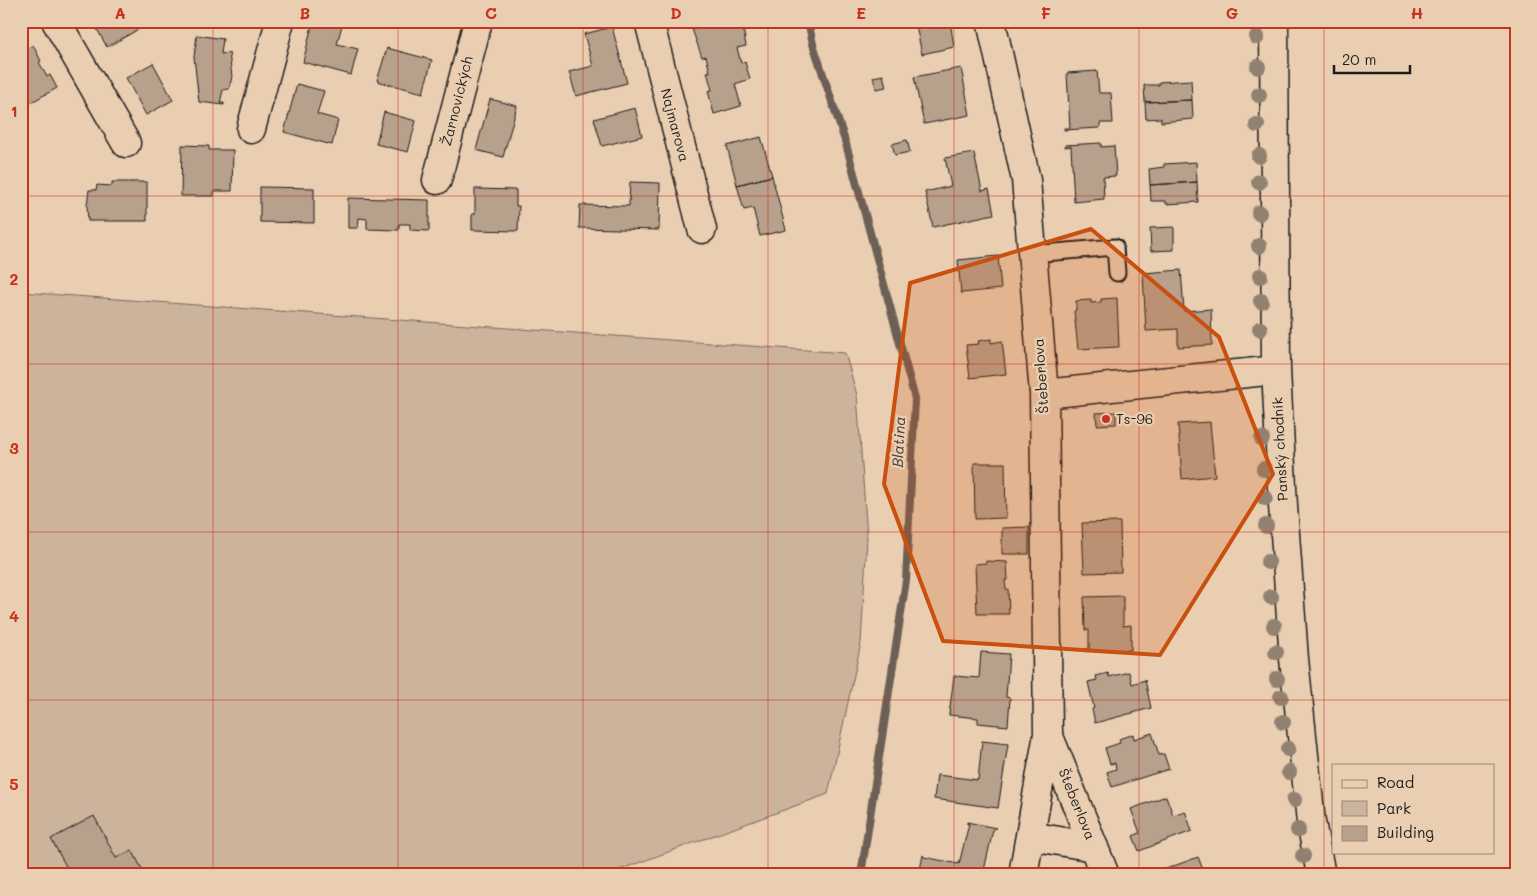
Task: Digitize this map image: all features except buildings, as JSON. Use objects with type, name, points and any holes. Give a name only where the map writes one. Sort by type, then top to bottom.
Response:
[{"type":"street","points":[[56,21],[126,142]]},
{"type":"street","points":[[251,129],[280,21]]},
{"type":"street","name":"Žarnovických","points":[[437,180],[478,21]]},
{"type":"street","name":"Najmarova","points":[[649,21],[702,228]]},
{"type":"street","name":"Šteberlova","points":[[991,21],[1026,180],[1044,394],[1048,734],[1023,875]]},
{"type":"street","name":"Panský chodník","points":[[1274,21],[1276,370],[1283,506],[1294,659],[1311,822],[1321,875]]},
{"type":"street","points":[[1044,394],[1276,370]]},
{"type":"street","name":"Šteberlova","points":[[1048,734],[1105,875]]},
{"type":"street","points":[[1030,836],[1094,847]]},
{"type":"lane","points":[[1032,254],[1115,247],[1117,272]]},
{"type":"highlighted area","points":[[1091,229],[1219,337],[1273,474],[1160,655],[943,641],[884,484],[910,283]]},
{"type":"green space","points":[[21,292],[845,353],[857,395],[867,537],[861,643],[828,794],[605,875],[21,875]]},
{"type":"waterway","name":"Blatina","points":[[808,21],[813,44],[846,144],[915,399],[906,580],[861,875]]},
{"type":"place","name":"Ts-96","points":[[1106,419]]}]
